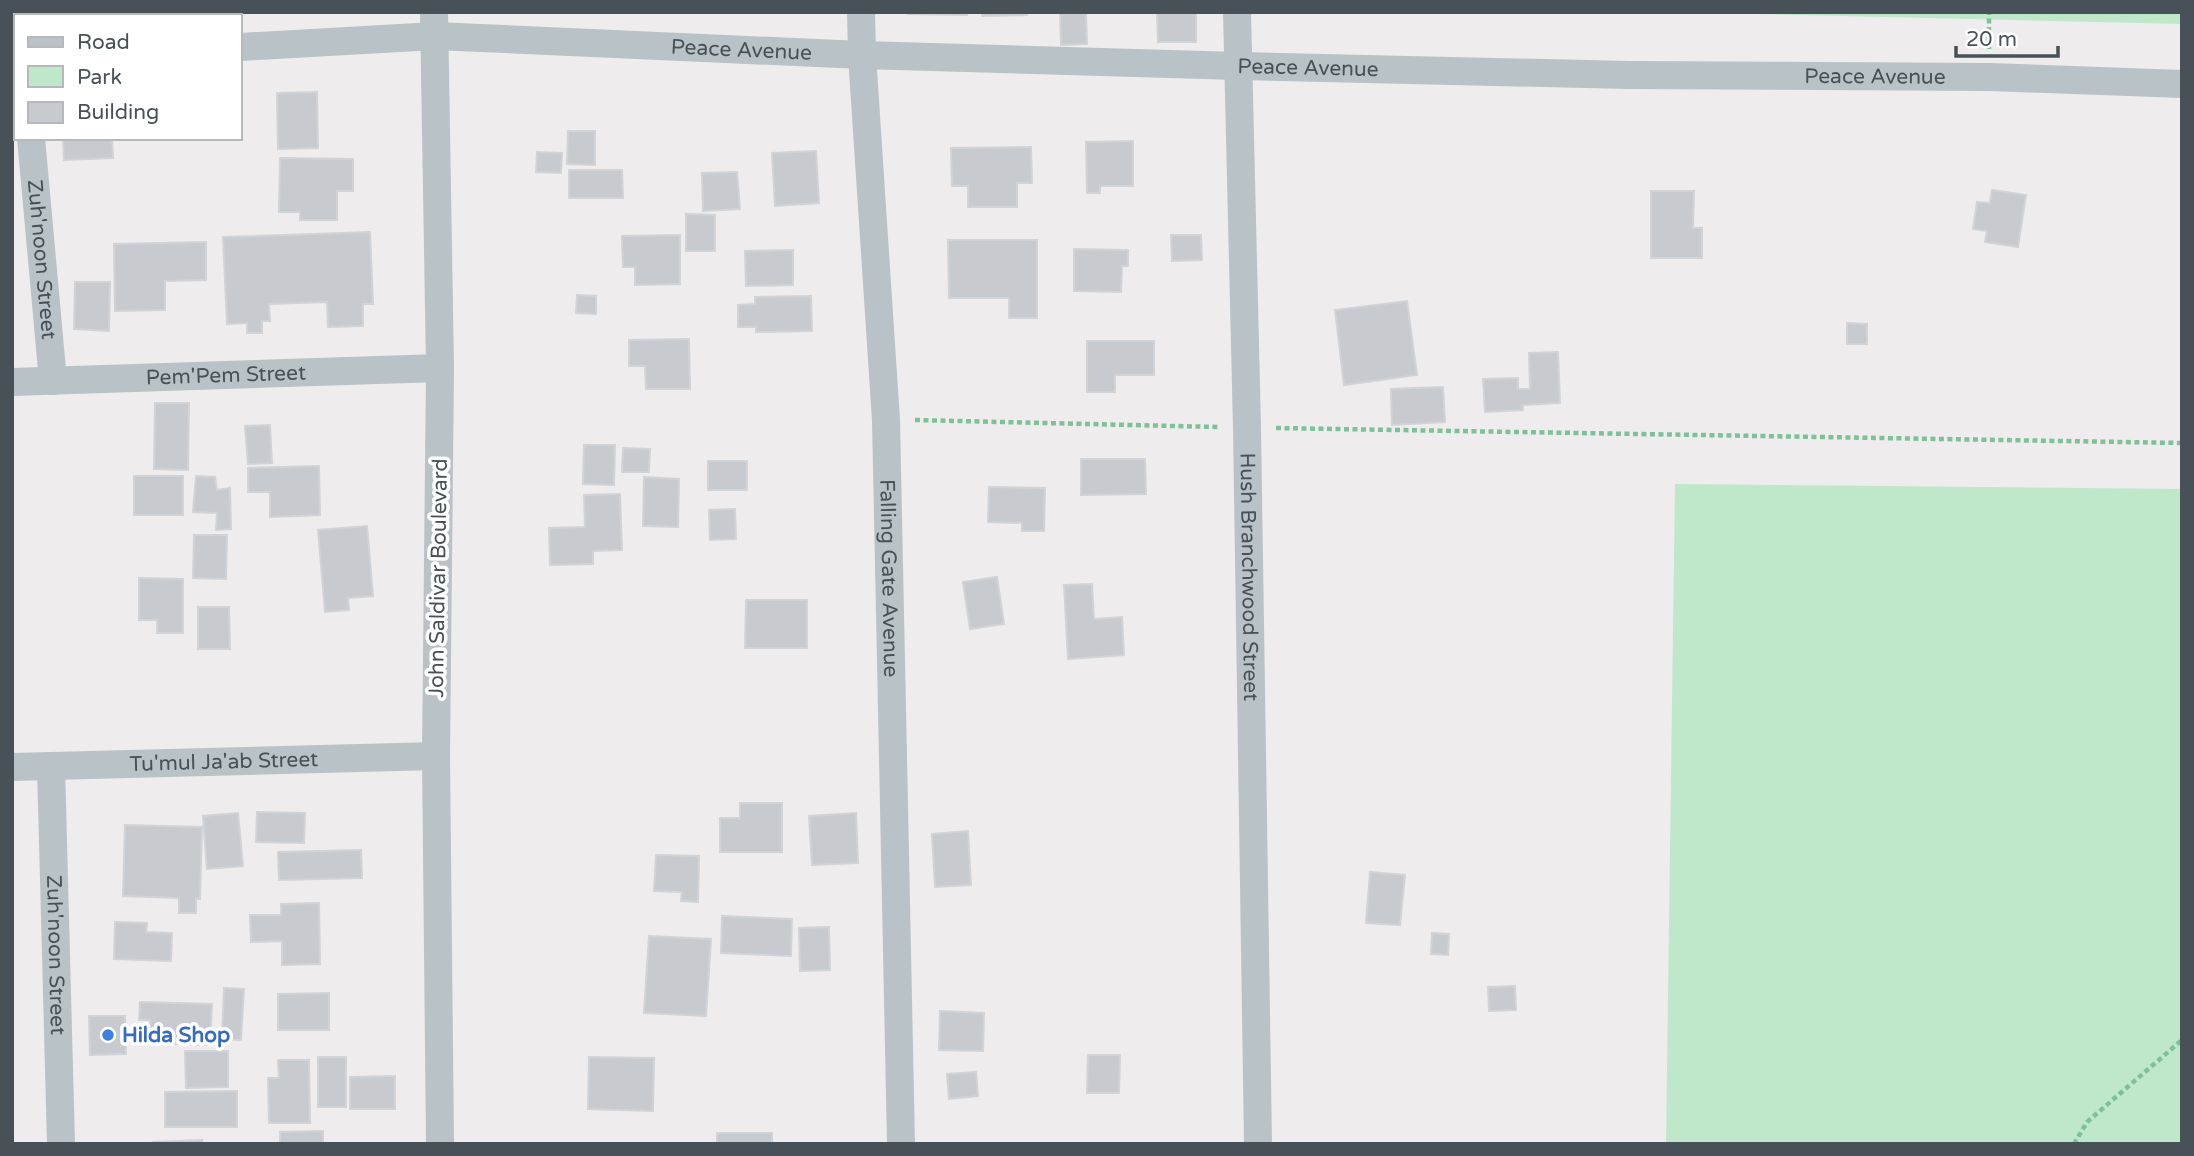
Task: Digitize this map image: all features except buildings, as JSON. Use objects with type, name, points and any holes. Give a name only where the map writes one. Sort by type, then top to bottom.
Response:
[{"type":"street","name":"Falling Gate Avenue","points":[[861,12],[886,420],[901,1144]]},
{"type":"street","name":"Hush Branchwood Street","points":[[1237,12],[1247,428],[1258,1144]]},
{"type":"street","name":"Peace Avenue","points":[[242,47],[435,24],[862,55],[1629,75],[1989,78],[2182,84]]},
{"type":"street","name":"John Saldivar Boulevard","points":[[435,24],[440,368],[436,756],[440,1144]]},
{"type":"street","name":"Zuh'noon Street","points":[[31,140],[53,381]]},
{"type":"street","name":"Pem'Pem Street","points":[[12,382],[440,368]]},
{"type":"street","name":"Tu'mul Ja'ab Street","points":[[12,767],[436,756]]},
{"type":"street","name":"Zuh'noon Street","points":[[51,766],[61,1144]]},
{"type":"path","points":[[886,420],[2182,443]]},
{"type":"path","points":[[2074,1144],[2087,1122],[2182,1040]]},
{"type":"green space","points":[[12,12],[194,12],[14,14],[12,27]]},
{"type":"green space","points":[[1673,12],[2182,12],[2182,24]]},
{"type":"green space","points":[[1675,484],[2182,489],[2182,1144],[1666,1144]]},
{"type":"place","name":"Hilda Shop","points":[[108,1035]]}]
